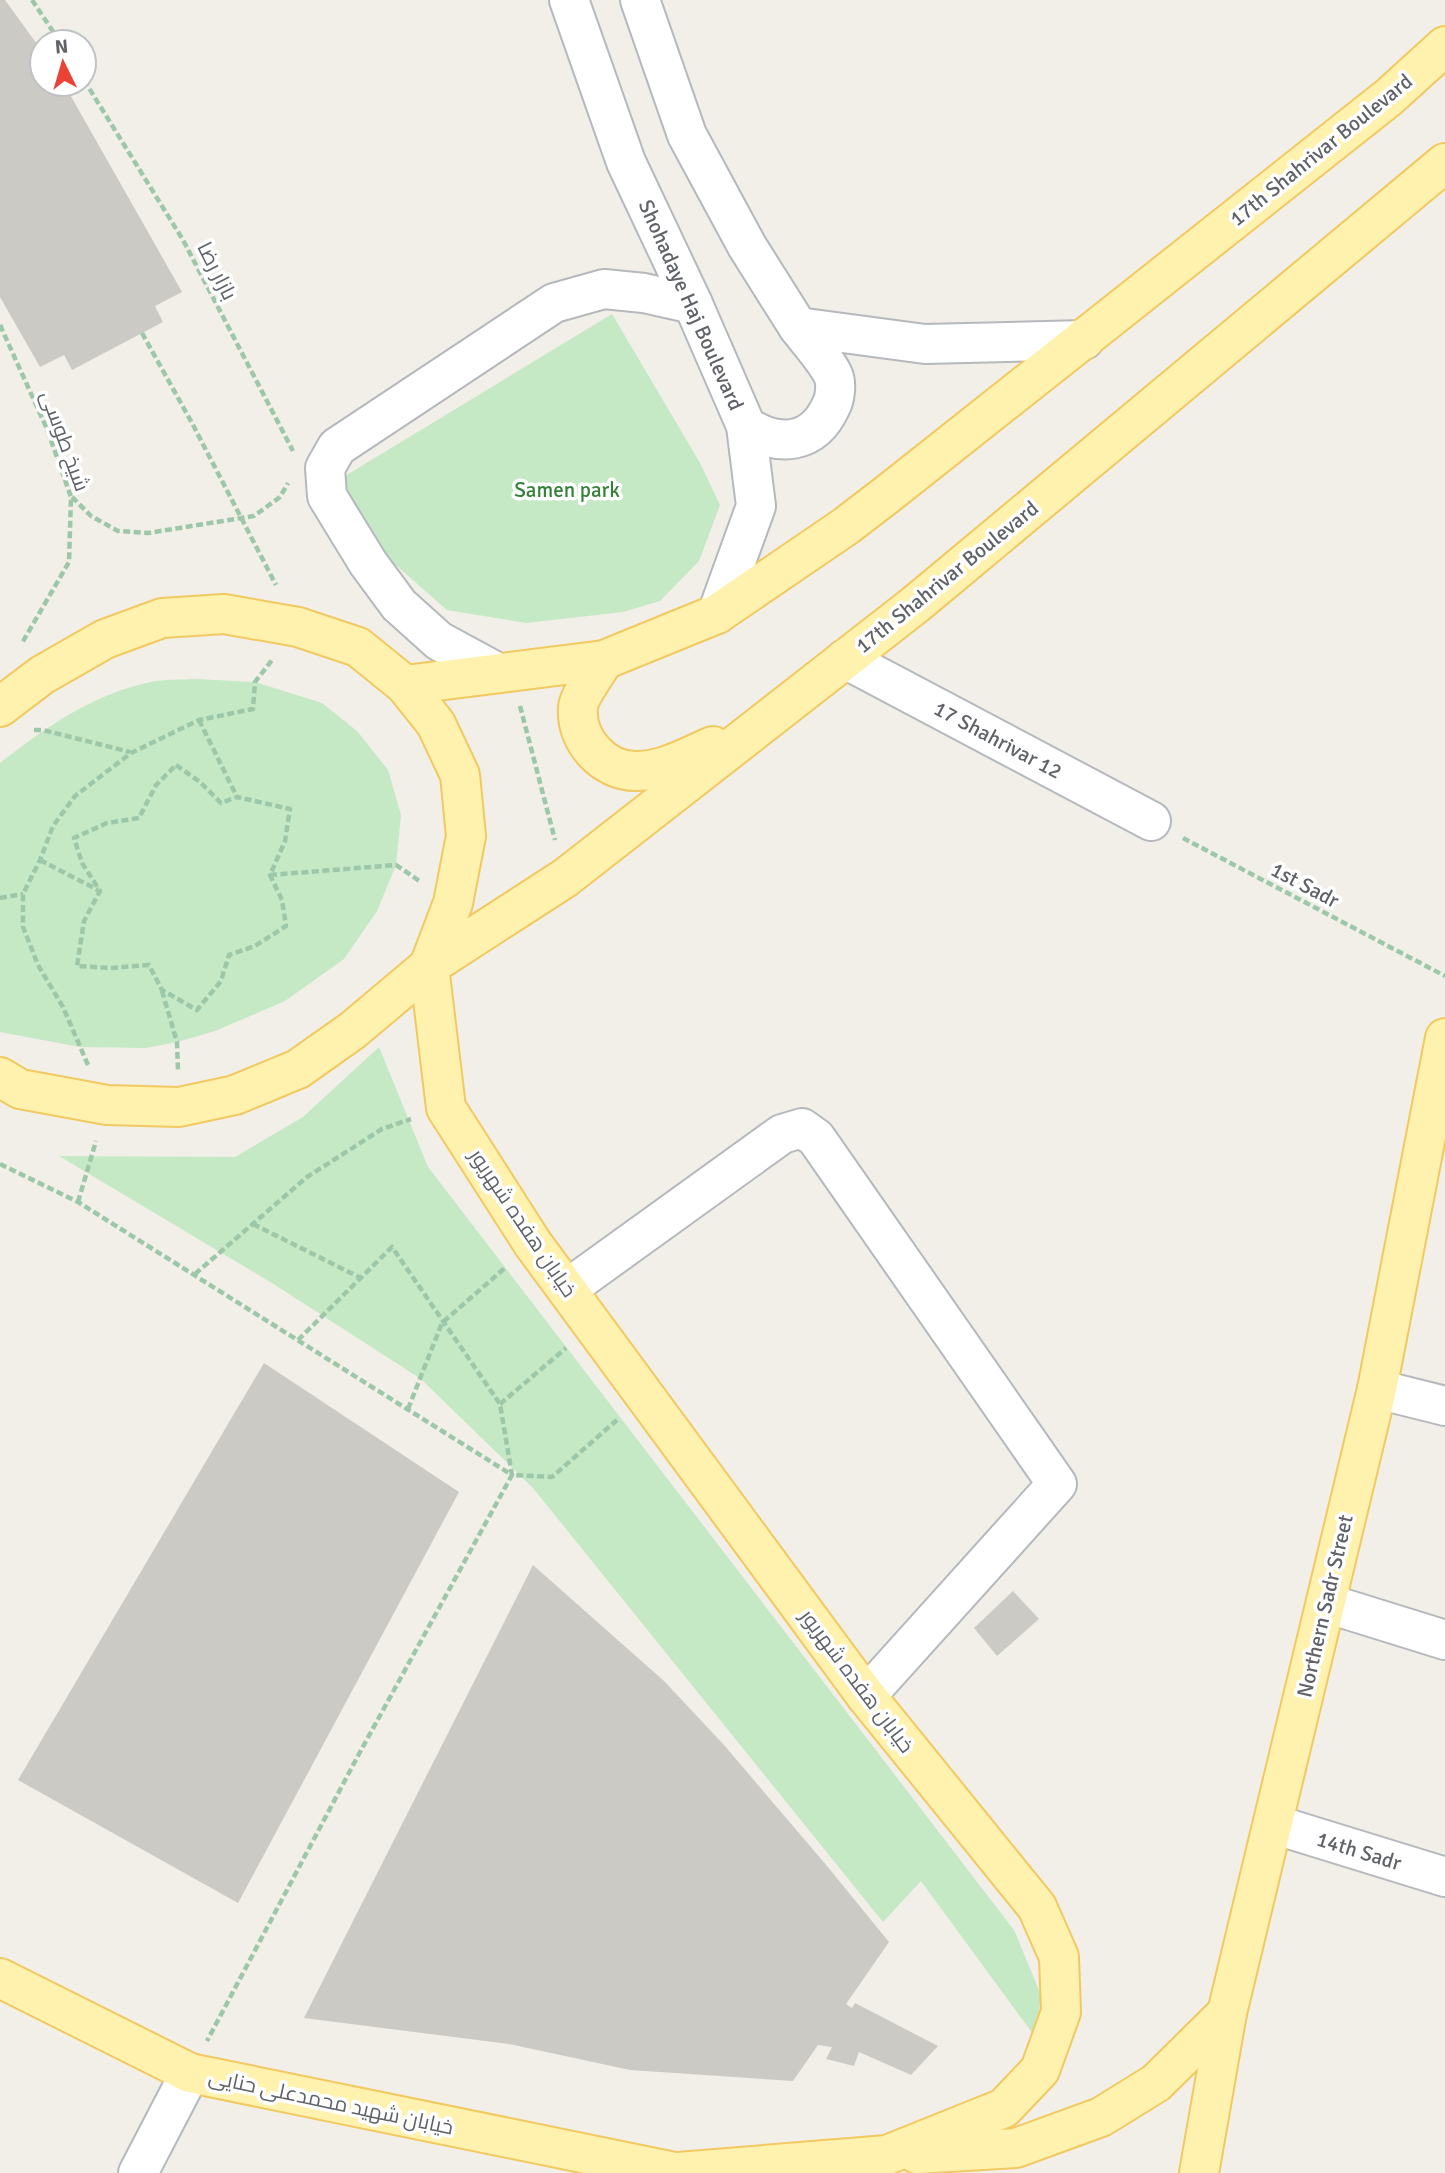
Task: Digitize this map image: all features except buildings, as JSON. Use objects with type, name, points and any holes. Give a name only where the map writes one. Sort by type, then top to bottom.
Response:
[{"type":"main road","name":"17th Shahrivar Boulevard","points":[[405,685],[604,660],[717,614],[846,526],[1389,97],[1445,46]]},
{"type":"main road","name":"17th Shahrivar Boulevard","points":[[0,1077],[20,1089],[107,1105],[179,1107],[235,1095],[298,1069],[354,1030],[429,966],[565,878],[916,604],[1445,163]]},
{"type":"main road","points":[[0,707],[42,675],[104,639],[162,618],[224,614],[298,627],[358,647],[405,685],[436,724],[460,775],[466,836],[453,903],[429,966]]},
{"type":"main road","points":[[604,660],[578,705],[579,725],[587,743],[597,755],[614,767],[635,771],[658,769],[757,728]]},
{"type":"main road","name":"خیابان هفده شهریور","points":[[429,966],[446,1108],[533,1244],[866,1696],[1037,1907],[1059,1957],[1061,2012],[1040,2070],[1003,2108],[887,2155],[679,2173]]},
{"type":"main road","name":"Northern Sadr Street","points":[[1199,2173],[1227,2013],[1377,1389],[1445,1038]]},
{"type":"main road","name":"خیابان شهید محمدعلی حنایی","points":[[0,1978],[190,2073],[679,2173]]},
{"type":"main road","points":[[887,2155],[1016,2148],[1101,2117],[1156,2083],[1227,2013]]},
{"type":"street","name":"Shohadaye Haj Boulevard","points":[[569,0],[626,162],[693,304],[746,426],[756,506],[717,614]]},
{"type":"street","points":[[640,0],[687,135],[747,246],[798,327],[834,376],[834,400],[825,419],[812,432],[796,439],[778,440],[760,435],[746,426]]},
{"type":"street","points":[[505,672],[439,641],[399,605],[368,564],[327,496],[304,468],[554,303],[604,289],[644,292],[693,304]]},
{"type":"street","points":[[798,327],[925,344],[1084,340]]},
{"type":"street","name":"17 Shahrivar 12","points":[[845,659],[1151,821]]},
{"type":"street","points":[[567,1289],[782,1134],[802,1128],[816,1138],[1058,1484],[866,1696]]},
{"type":"street","points":[[1377,1389],[1445,1406]]},
{"type":"street","points":[[1326,1603],[1445,1640]]},
{"type":"street","name":"14th Sadr","points":[[1273,1824],[1445,1877]]},
{"type":"street","points":[[138,2173],[190,2073]]},
{"type":"path","points":[[32,0],[51,28]]},
{"type":"path","name":"بازار رضا","points":[[95,98],[183,240],[292,450]]},
{"type":"path","name":"شیخ طوسی","points":[[0,325],[47,429],[71,497],[69,562],[21,645]]},
{"type":"path","points":[[78,1202],[107,1105],[63,1007],[38,965],[23,927],[23,894],[53,826],[75,796],[131,753],[199,720],[253,709],[255,682],[298,627],[142,333]]},
{"type":"path","points":[[292,450],[304,468]]},
{"type":"path","points":[[292,450],[304,468]]},
{"type":"path","points":[[71,497],[91,516],[118,531],[148,533],[254,516],[280,497],[304,468]]},
{"type":"path","points":[[505,672],[565,878]]},
{"type":"path","points":[[199,720],[237,797]]},
{"type":"path","points":[[32,730],[43,730],[131,753]]},
{"type":"path","points":[[100,891],[82,863],[74,838],[107,823],[139,818],[156,785],[176,765],[200,782],[221,803],[237,797],[290,809],[285,841],[270,875],[282,900],[286,926],[255,946],[229,955],[221,982],[198,1010],[162,990]]},
{"type":"path","name":"1st Sadr","points":[[1151,821],[1445,976]]},
{"type":"path","points":[[40,860],[100,891]]},
{"type":"path","points":[[270,875],[396,865],[453,903]]},
{"type":"path","points":[[100,891],[84,921],[77,966],[110,968],[149,965],[162,990],[177,1042],[179,1107]]},
{"type":"path","points":[[0,898],[23,894]]},
{"type":"path","points":[[195,1275],[307,1177],[382,1129],[446,1108]]},
{"type":"path","points":[[0,1164],[78,1202],[512,1475],[552,1477],[646,1395]]},
{"type":"path","points":[[253,1224],[361,1278]]},
{"type":"path","points":[[408,1409],[442,1323],[533,1244]]},
{"type":"path","points":[[190,2073],[360,1752],[512,1475],[500,1404],[392,1247],[298,1340]]},
{"type":"path","points":[[500,1404],[593,1324]]},
{"type":"green space","name":"Samen park","points":[[612,314],[700,463],[720,505],[699,561],[660,601],[623,612],[526,623],[447,610],[390,560],[340,479]]},
{"type":"green space","points":[[195,679],[255,682],[322,703],[357,731],[388,770],[401,815],[396,865],[377,911],[344,959],[285,1001],[215,1031],[146,1048],[80,1047],[0,1032],[0,763],[53,725],[90,703],[130,687],[151,682]]},
{"type":"green space","points":[[379,1047],[428,1167],[1014,1930],[1041,1995],[1036,2038],[921,1881],[883,1922],[533,1488],[421,1379],[272,1283],[59,1156],[235,1157],[303,1117]]}]
